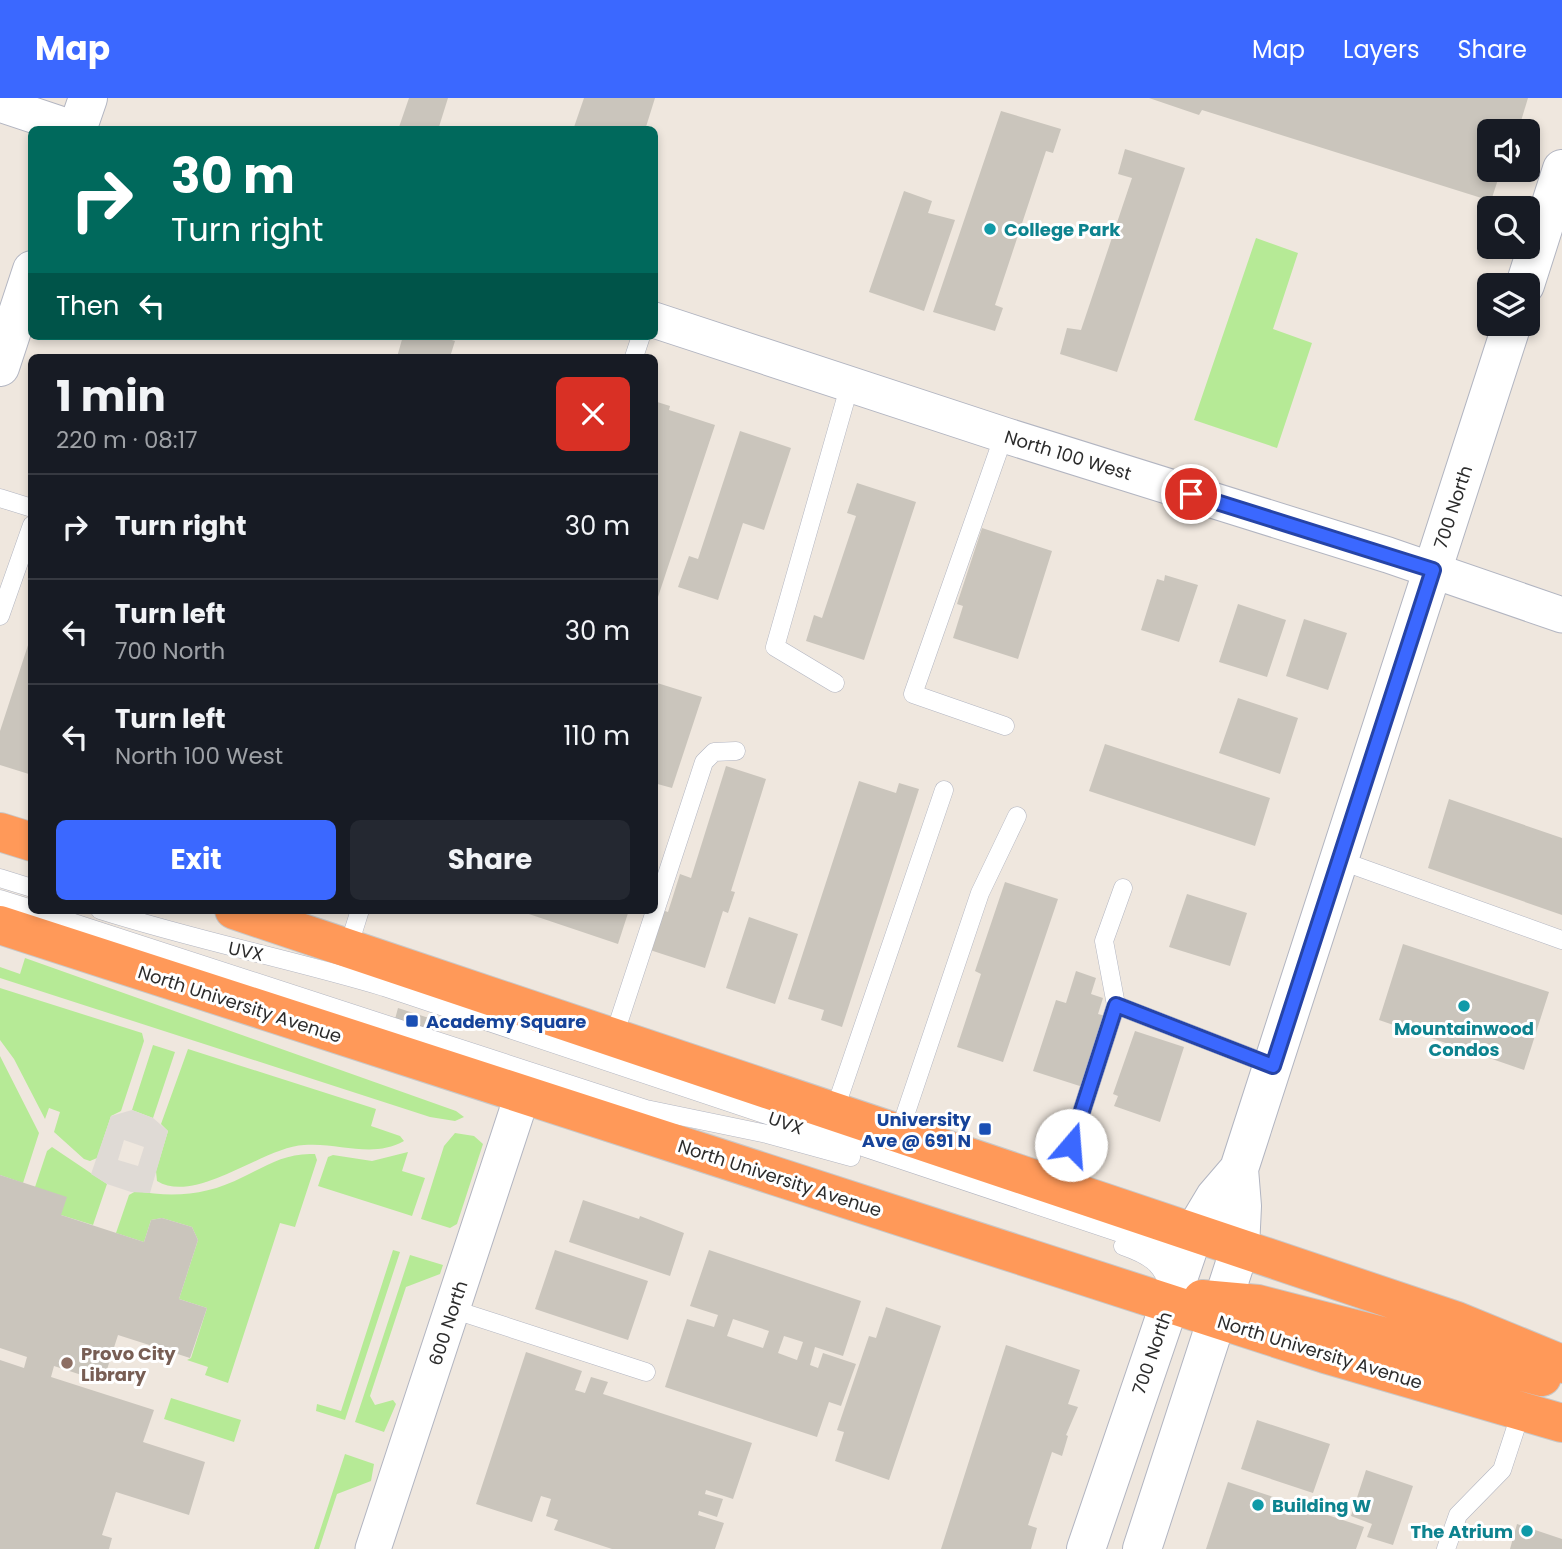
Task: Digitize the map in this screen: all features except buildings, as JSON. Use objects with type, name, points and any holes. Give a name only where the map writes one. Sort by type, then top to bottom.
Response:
[{"type":"highway","points":[[0,832],[28,841]]},
{"type":"highway","points":[[246,914],[1457,1321],[1562,1364]]},
{"type":"highway","name":"North University Avenue","points":[[0,925],[522,1096],[1194,1300],[1521,1412],[1562,1423]]},
{"type":"highway","points":[[1194,1300],[1258,1304],[1562,1383]]},
{"type":"street","points":[[79,126],[88,98]]},
{"type":"street","points":[[0,104],[69,126]]},
{"type":"street","points":[[1529,273],[1562,169]]},
{"type":"street","points":[[0,367],[28,282]]},
{"type":"street","name":"North 100 West","points":[[658,321],[1004,435],[1433,570],[1562,615]]},
{"type":"street","name":"700 North","points":[[1142,1549],[1194,1300],[1194,1232],[1215,1197],[1239,1169],[1508,336]]},
{"type":"street","name":"600 North","points":[[373,1549],[522,1096]]},
{"type":"street","name":"700 North","points":[[1086,1549],[1194,1300],[1240,1248],[1242,1197],[1239,1169]]},
{"type":"lane","points":[[835,683],[775,647],[850,384]]},
{"type":"lane","points":[[1004,435],[913,694],[1005,726]]},
{"type":"lane","points":[[0,498],[28,507]]},
{"type":"lane","points":[[0,616],[28,536]]},
{"type":"lane","points":[[658,902],[704,762],[714,752],[736,751]]},
{"type":"lane","points":[[834,1112],[944,790]]},
{"type":"lane","points":[[899,1133],[980,894],[1017,816]]},
{"type":"lane","points":[[1339,860],[1562,940]]},
{"type":"lane","points":[[0,878],[28,887]]},
{"type":"lane","points":[[1053,1185],[1071,1145],[1116,1005],[1104,941],[1123,888]]},
{"type":"lane","name":"UVX","points":[[0,899],[28,908]]},
{"type":"lane","name":"UVX","points":[[45,914],[620,1101],[844,1154],[1139,1251],[1156,1262],[1167,1282],[1194,1300]]},
{"type":"lane","name":"UVX","points":[[113,914],[207,942],[319,967],[384,987],[1156,1245],[1168,1252],[1194,1300]]},
{"type":"lane","points":[[348,948],[359,914]]},
{"type":"lane","points":[[614,1036],[654,914]]},
{"type":"lane","points":[[1116,1005],[1273,1066]]},
{"type":"lane","points":[[1119,1508],[1194,1300]]},
{"type":"lane","points":[[452,1309],[646,1372]]},
{"type":"lane","points":[[1446,1549],[1458,1516],[1502,1470],[1521,1412]]},
{"type":"green space","points":[[1256,238],[1298,253],[1273,329],[1312,343],[1277,448],[1194,420]]},
{"type":"green space","points":[[25,958],[456,1111],[464,1117],[455,1121],[430,1117],[0,978],[0,967],[20,974]]},
{"type":"green space","points":[[0,988],[142,1033],[144,1041],[121,1111],[111,1116],[97,1158],[90,1161],[84,1159],[54,1132],[60,1112],[49,1108],[45,1119],[14,1059],[0,1040]]},
{"type":"green space","points":[[153,1045],[175,1052],[153,1118],[132,1110]]},
{"type":"green space","points":[[188,1049],[376,1109],[371,1126],[400,1136],[404,1141],[380,1149],[304,1145],[288,1148],[210,1181],[191,1186],[173,1186],[157,1181],[156,1171],[168,1131],[161,1124]]},
{"type":"green space","points":[[0,1056],[39,1133],[23,1183],[0,1175]]},
{"type":"green space","points":[[455,1133],[474,1136],[483,1144],[457,1224],[450,1228],[421,1219],[444,1146]]},
{"type":"green space","points":[[52,1147],[107,1184],[93,1225],[61,1215],[35,1187],[47,1151]]},
{"type":"green space","points":[[408,1152],[402,1171],[425,1178],[412,1216],[318,1186],[328,1157],[333,1155],[372,1161]]},
{"type":"green space","points":[[315,1154],[317,1160],[295,1227],[280,1223],[228,1383],[205,1375],[208,1367],[187,1360],[191,1358],[207,1308],[179,1299],[198,1240],[192,1227],[162,1218],[151,1220],[144,1242],[116,1233],[129,1195],[136,1191],[177,1194],[204,1191],[230,1183],[283,1158]]},
{"type":"green space","points":[[393,1250],[400,1252],[345,1420],[316,1411],[317,1404],[341,1411]]},
{"type":"green space","points":[[410,1255],[443,1265],[440,1274],[406,1287],[370,1396],[375,1405],[393,1400],[396,1404],[384,1432],[355,1422]]},
{"type":"green space","points":[[171,1398],[241,1420],[234,1442],[164,1419]]},
{"type":"green space","points":[[345,1454],[374,1464],[371,1481],[337,1494],[319,1549],[314,1549]]},
{"type":"shaded area","points":[[132,1110],[153,1118],[168,1131],[150,1193],[131,1192],[107,1184],[91,1174],[111,1116]],"holes":[[[124,1140],[144,1147],[138,1166],[118,1160]]]},
{"type":"place","name":"College Park","points":[[990,229]]},
{"type":"place","name":"Mountainwood Condos","points":[[1464,1006]]},
{"type":"place","name":"Academy Square","points":[[412,1021]]},
{"type":"place","name":"University Ave @ 691 N","points":[[985,1129]]},
{"type":"place","name":"Provo City Library","points":[[67,1363]]},
{"type":"place","name":"Building W","points":[[1258,1505]]},
{"type":"place","name":"The Atrium","points":[[1527,1531]]},
{"type":"route","points":[[1071,1145],[1116,1005],[1273,1066],[1433,570],[1191,494]]}]
